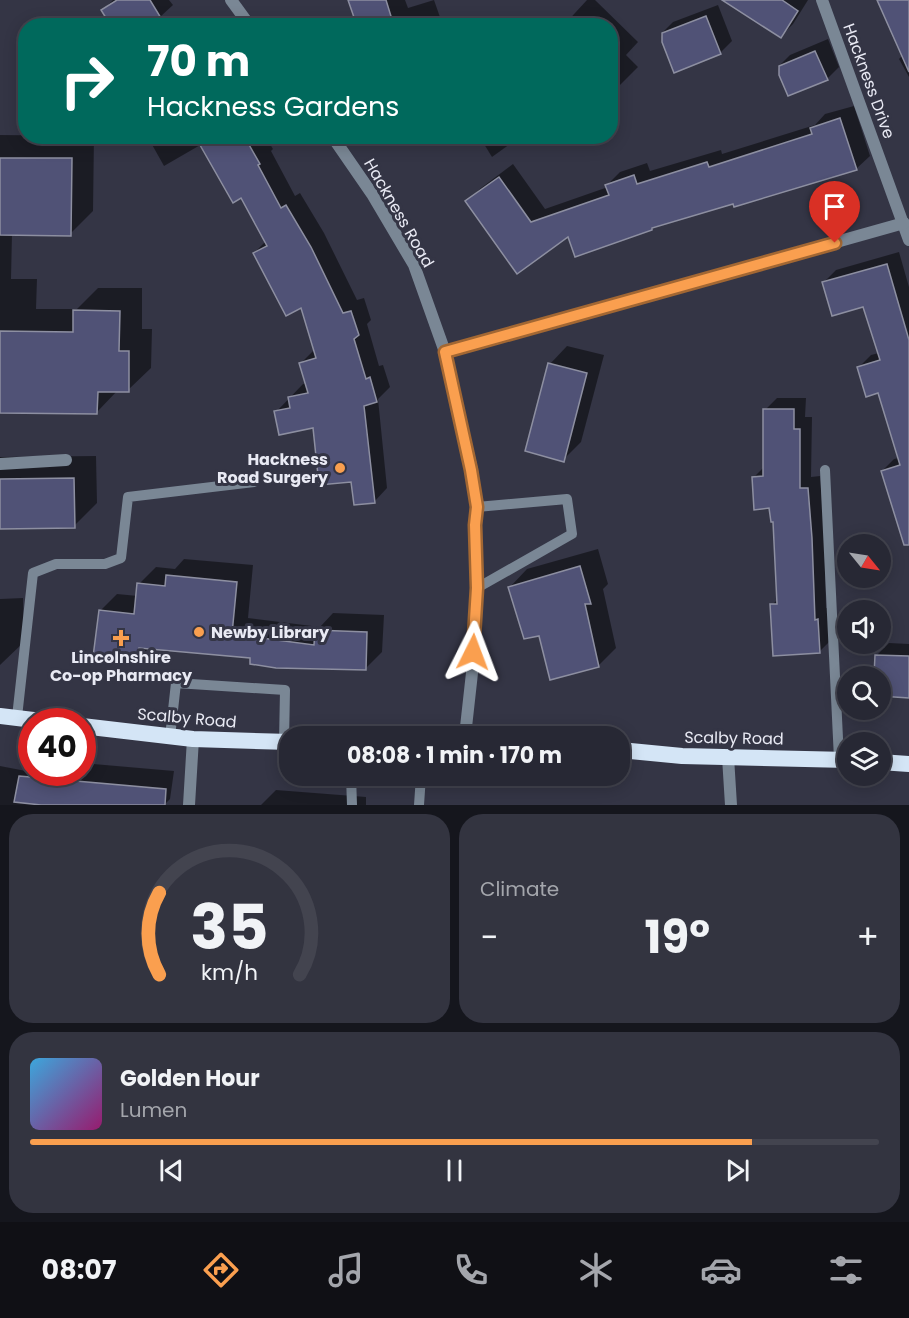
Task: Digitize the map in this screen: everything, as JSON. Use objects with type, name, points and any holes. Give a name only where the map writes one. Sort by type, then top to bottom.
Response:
[{"type":"highway","name":"Scalby Road","points":[[96,728],[194,739],[279,742]]},
{"type":"highway","name":"Scalby Road","points":[[630,751],[682,756],[837,760]]},
{"type":"highway","points":[[891,763],[909,764]]},
{"type":"street","points":[[231,0],[244,18]]},
{"type":"street","name":"Hackness Drive","points":[[822,0],[909,240]]},
{"type":"street","name":"Hackness Road","points":[[338,144],[372,194],[414,265],[445,352],[477,507],[475,525],[477,588],[466,726]]},
{"type":"street","points":[[445,352],[904,224]]},
{"type":"street","points":[[0,464],[66,460]]},
{"type":"street","points":[[189,805],[194,739]]},
{"type":"street","points":[[728,757],[731,805]]},
{"type":"lane","points":[[825,470],[841,732]]},
{"type":"lane","points":[[8,717],[33,573],[56,564],[105,564],[121,558],[128,497],[254,482]]},
{"type":"lane","points":[[477,507],[567,499],[572,534],[477,588]]},
{"type":"lane","points":[[170,736],[176,683],[285,690],[286,726]]},
{"type":"lane","points":[[351,786],[352,805]]},
{"type":"lane","points":[[419,805],[420,786]]},
{"type":"building","points":[[117,0],[150,0],[161,18],[106,18],[101,10]]},
{"type":"building","points":[[348,0],[386,0],[392,18],[354,18]]},
{"type":"building","points":[[722,0],[782,0],[798,11],[781,38]]},
{"type":"building","points":[[877,0],[909,0],[909,72]]},
{"type":"building","points":[[706,16],[721,54],[674,73],[662,42],[662,33]]},
{"type":"building","points":[[815,51],[828,80],[788,96],[779,75],[779,66]]},
{"type":"building","points":[[840,118],[857,170],[734,207],[733,204],[652,228],[652,230],[575,257],[568,237],[517,274],[465,201],[499,177],[531,222],[609,195],[605,185],[634,175],[637,184],[707,162],[709,167],[812,134],[810,128]]},
{"type":"building","points":[[249,144],[281,208],[286,205],[311,247],[343,313],[351,311],[359,335],[354,339],[366,379],[370,377],[377,402],[364,406],[375,503],[354,505],[351,482],[319,485],[313,428],[279,435],[274,411],[290,408],[288,397],[308,393],[299,363],[316,358],[301,308],[286,316],[253,253],[267,246],[241,198],[233,203],[200,145]]},
{"type":"building","points":[[0,158],[72,158],[71,236],[0,235]]},
{"type":"building","points":[[887,264],[909,340],[909,545],[904,545],[881,471],[900,465],[878,393],[866,397],[857,367],[880,360],[863,307],[832,316],[822,282]]},
{"type":"building","points":[[73,310],[120,311],[119,351],[129,351],[129,392],[98,392],[97,414],[0,413],[0,331],[73,332]]},
{"type":"building","points":[[548,363],[587,373],[564,462],[525,451]]},
{"type":"building","points":[[763,409],[794,409],[794,429],[800,429],[800,488],[808,488],[815,620],[818,619],[820,653],[773,656],[770,604],[777,604],[773,522],[771,522],[769,508],[754,510],[752,477],[763,476]]},
{"type":"building","points":[[74,478],[75,528],[0,529],[0,479]]},
{"type":"building","points":[[580,566],[591,604],[585,604],[599,667],[550,680],[539,636],[524,639],[508,587]]},
{"type":"building","points":[[166,575],[237,582],[232,634],[314,645],[315,630],[367,632],[366,670],[276,668],[250,664],[250,658],[139,648],[138,661],[93,657],[99,610],[134,614],[137,583],[165,586]]},
{"type":"building","points":[[875,655],[909,656],[909,698],[891,697],[891,666],[874,666]]},
{"type":"building","points":[[18,781],[18,786],[96,786],[96,783],[166,789],[165,805],[41,805],[14,802]]},
{"type":"place","name":"Hackness Road Surgery","points":[[340,468]]},
{"type":"place","name":"Newby Library","points":[[199,632]]},
{"type":"place","name":"Lincolnshire Co-op Pharmacy","points":[[121,638]]},
{"type":"route","points":[[473,652],[477,588],[475,561],[477,507],[445,352],[835,243]]}]
